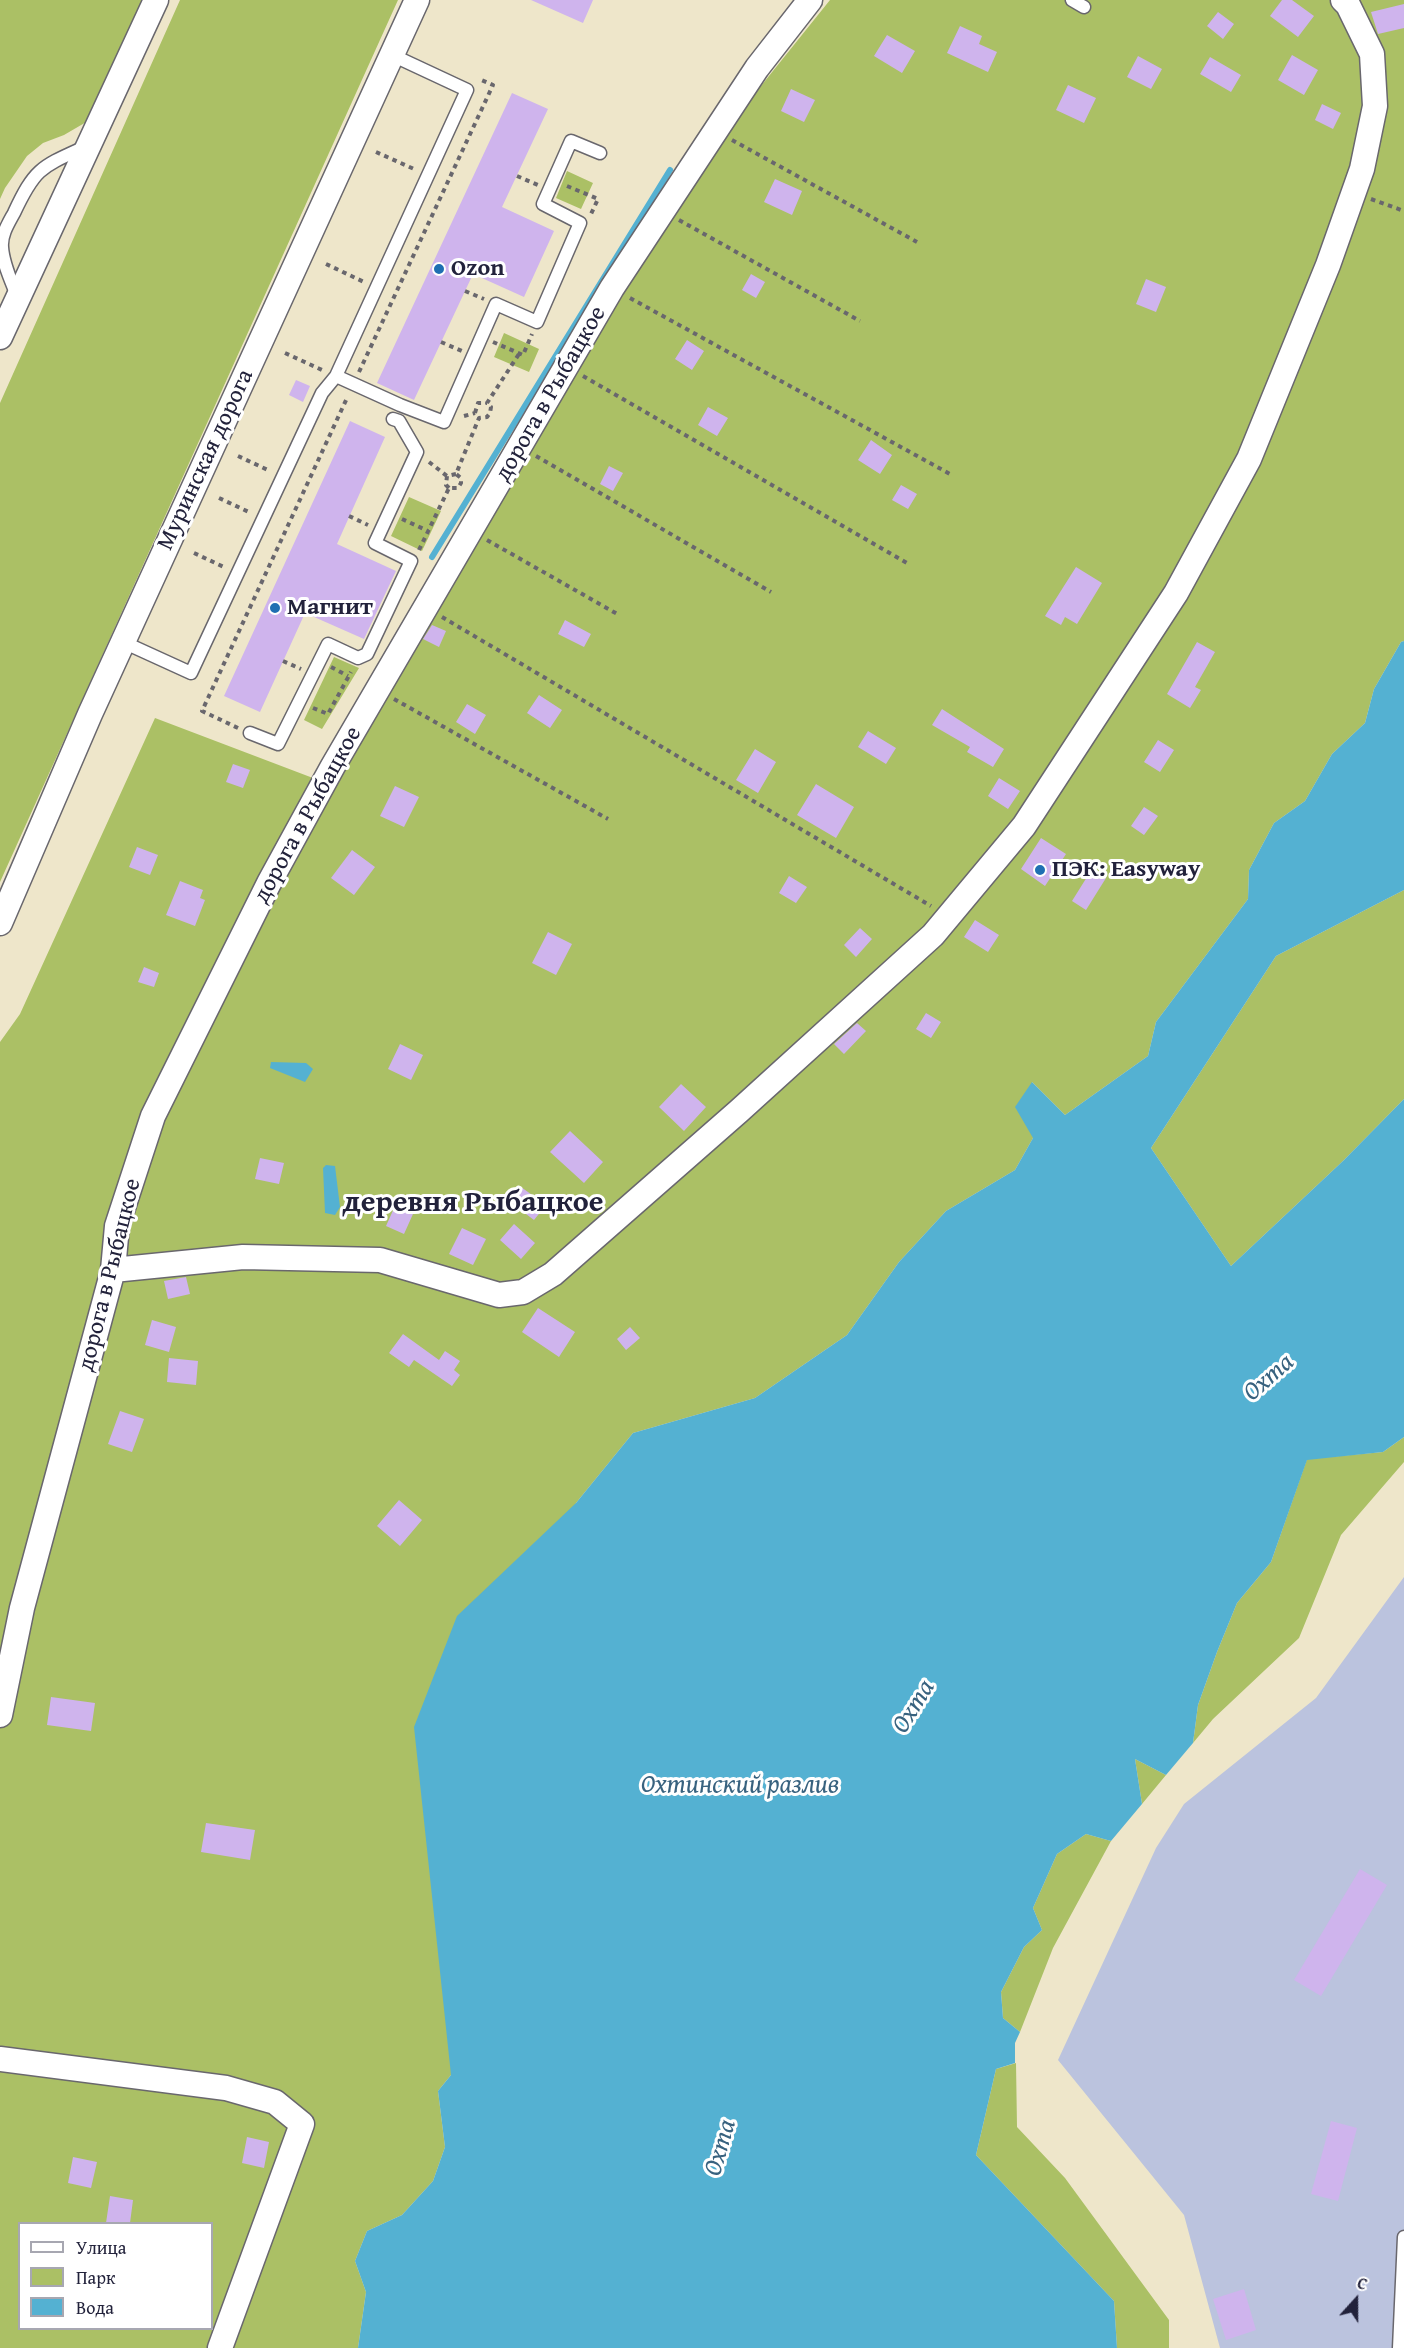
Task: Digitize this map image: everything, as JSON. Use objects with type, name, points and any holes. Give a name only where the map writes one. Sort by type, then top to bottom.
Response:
[{"type":"street","points":[[1,332],[156,0]]},
{"type":"street","name":"Муринская дорога","points":[[0,923],[123,642],[417,0]]},
{"type":"street","name":"дорога в Рыбацкое","points":[[0,1715],[22,1608],[114,1270],[117,1226],[153,1116],[269,883],[377,690],[612,288],[757,68],[810,0]]},
{"type":"street","points":[[114,1270],[243,1257],[380,1260],[499,1295],[524,1292],[553,1274],[739,1112],[933,935],[1024,825],[1176,593],[1249,459],[1328,265],[1354,193],[1362,169],[1375,106],[1372,54],[1348,5],[1343,0]]},
{"type":"street","points":[[0,2059],[226,2088],[276,2102],[302,2124],[220,2348]]},
{"type":"lane","points":[[1072,0],[1084,7]]},
{"type":"lane","points":[[123,642],[191,673],[322,393],[336,376],[377,288],[467,90],[392,55]]},
{"type":"lane","points":[[336,376],[444,422],[496,304],[537,322],[580,223],[543,204],[571,141],[600,153]]},
{"type":"lane","points":[[18,298],[3,259],[4,232],[35,174],[52,162],[89,145]]},
{"type":"lane","points":[[250,733],[278,744],[328,644],[358,658],[367,654],[411,561],[375,543],[417,452],[399,421],[393,419]]},
{"type":"lane","points":[[1400,2348],[1404,2236]]},
{"type":"path","points":[[716,131],[916,243]]},
{"type":"path","points":[[376,152],[447,184]]},
{"type":"path","points":[[554,181],[597,199],[589,220],[580,223]]},
{"type":"path","points":[[1354,193],[1404,211]]},
{"type":"path","points":[[663,211],[860,321]]},
{"type":"path","points":[[326,264],[395,296]]},
{"type":"path","points":[[612,288],[950,474]]},
{"type":"path","points":[[481,337],[523,355],[537,322]]},
{"type":"path","points":[[285,353],[336,376]]},
{"type":"path","points":[[487,403],[519,354]]},
{"type":"path","points":[[566,367],[907,563]]},
{"type":"path","points":[[475,412],[478,404],[487,403]]},
{"type":"path","points":[[479,418],[487,417],[490,412],[487,403]]},
{"type":"path","points":[[444,422],[475,412]]},
{"type":"path","points":[[475,412],[479,418]]},
{"type":"path","points":[[456,474],[479,418]]},
{"type":"path","points":[[520,446],[771,592]]},
{"type":"path","points":[[417,452],[447,476]]},
{"type":"path","points":[[447,476],[456,474]]},
{"type":"path","points":[[448,488],[458,488],[461,483],[461,478],[456,474]]},
{"type":"path","points":[[411,561],[448,488],[445,481],[447,476]]},
{"type":"path","points":[[389,513],[428,531]]},
{"type":"path","points":[[471,531],[618,615]]},
{"type":"path","points":[[426,607],[948,916]]},
{"type":"path","points":[[300,701],[328,714],[358,658]]},
{"type":"path","points":[[377,690],[608,819]]},
{"type":"shaded area","points":[[1404,1577],[1404,2348],[1220,2348],[1184,2215],[1058,2060],[1156,1848],[1184,1804],[1316,1698]]},
{"type":"green space","points":[[0,0],[144,0],[88,121],[64,135],[43,143],[27,156],[0,199]]},
{"type":"green space","points":[[180,0],[398,0],[0,882],[0,403]]},
{"type":"green space","points":[[830,0],[1404,0],[1404,641],[1401,642],[1374,689],[1365,723],[1332,754],[1305,801],[1274,823],[1249,870],[1248,899],[1156,1022],[1148,1056],[1065,1115],[1032,1082],[1033,1138],[1015,1170],[946,1211],[899,1262],[847,1335],[755,1398],[633,1433],[576,1503],[451,2075],[438,2091],[445,2147],[433,2181],[402,2215],[367,2231],[355,2261],[366,2292],[358,2348],[0,2348],[0,1042],[20,1014],[155,718],[334,786],[628,282],[728,127]]},
{"type":"green space","points":[[567,171],[593,183],[581,209],[556,198]]},
{"type":"green space","points":[[504,333],[539,349],[529,372],[494,357]]},
{"type":"green space","points":[[409,497],[441,511],[422,551],[391,536]]},
{"type":"green space","points":[[334,657],[359,668],[322,729],[304,720]]},
{"type":"green space","points":[[1404,890],[1404,1099],[1344,1160],[1231,1266],[1151,1148],[1276,956]]},
{"type":"green space","points":[[1404,1437],[1404,1462],[1341,1535],[1299,1638],[1213,1719],[1193,1743],[1198,1705],[1217,1652],[1237,1603],[1271,1562],[1307,1459],[1383,1452]]},
{"type":"green space","points":[[1135,1759],[1166,1775],[1142,1804]]},
{"type":"green space","points":[[1086,1834],[1111,1841],[1053,1948],[1020,2032],[1003,2018],[1001,1992],[1024,1947],[1042,1930],[1033,1908],[1057,1854]]},
{"type":"green space","points":[[1016,2063],[1017,2127],[1065,2178],[1169,2320],[1169,2348],[1117,2348],[1114,2301],[976,2155],[996,2069]]},
{"type":"water","name":"Охтинский разлив","points":[[1404,641],[1404,890],[1276,956],[1151,1148],[1231,1266],[1344,1160],[1404,1099],[1404,1437],[1383,1452],[1307,1460],[1271,1562],[1237,1603],[1217,1652],[1198,1705],[1193,1743],[1166,1775],[1135,1759],[1142,1804],[1111,1841],[1086,1834],[1057,1854],[1033,1908],[1042,1930],[1024,1947],[1001,1992],[1003,2018],[1020,2032],[1015,2043],[1015,2063],[996,2069],[976,2155],[1114,2301],[1117,2348],[358,2348],[366,2292],[355,2261],[367,2231],[402,2215],[433,2181],[445,2147],[438,2091],[451,2075],[414,1727],[457,1616],[576,1503],[633,1433],[755,1398],[847,1335],[899,1262],[946,1211],[1015,1170],[1033,1138],[1015,1107],[1032,1082],[1065,1115],[1148,1056],[1156,1022],[1248,899],[1249,870],[1274,823],[1305,801],[1332,754],[1365,723],[1374,689],[1401,642]]},
{"type":"water","points":[[271,1062],[306,1063],[313,1069],[305,1082],[270,1068]]},
{"type":"water","points":[[326,1165],[335,1166],[340,1207],[335,1215],[325,1213],[323,1168]]},
{"type":"building","points":[[531,0],[593,0],[583,23]]},
{"type":"building","points":[[1282,0],[1292,0],[1314,16],[1298,37],[1270,16]]},
{"type":"building","points":[[1404,4],[1404,28],[1378,34],[1371,12]]},
{"type":"building","points":[[1218,12],[1234,24],[1223,39],[1207,26]]},
{"type":"building","points":[[960,26],[982,36],[979,44],[997,52],[988,72],[947,53]]},
{"type":"building","points":[[887,35],[915,51],[902,73],[874,56]]},
{"type":"building","points":[[1292,55],[1318,70],[1304,95],[1278,80]]},
{"type":"building","points":[[1138,56],[1162,69],[1151,89],[1127,77]]},
{"type":"building","points":[[1210,57],[1241,75],[1231,92],[1200,74]]},
{"type":"building","points":[[1068,85],[1096,98],[1084,123],[1056,110]]},
{"type":"building","points":[[791,89],[815,100],[804,122],[781,111]]},
{"type":"building","points":[[512,93],[548,109],[502,207],[554,231],[524,297],[473,274],[414,400],[377,383]]},
{"type":"building","points":[[1322,104],[1341,113],[1333,129],[1315,120]]},
{"type":"building","points":[[775,179],[802,191],[792,215],[764,202]]},
{"type":"building","points":[[751,274],[765,282],[756,298],[742,290]]},
{"type":"building","points":[[1146,279],[1166,287],[1156,312],[1136,304]]},
{"type":"building","points":[[687,340],[704,351],[692,370],[675,359]]},
{"type":"building","points":[[296,380],[310,386],[303,402],[289,395]]},
{"type":"building","points":[[708,407],[728,418],[717,436],[698,425]]},
{"type":"building","points":[[350,421],[385,437],[337,544],[396,571],[364,639],[305,613],[260,712],[224,696]]},
{"type":"building","points":[[871,440],[892,455],[880,474],[858,460]]},
{"type":"building","points":[[609,466],[623,473],[613,491],[600,484]]},
{"type":"building","points":[[901,485],[917,494],[908,509],[892,500]]},
{"type":"building","points":[[1076,567],[1102,583],[1077,624],[1065,617],[1061,625],[1045,616]]},
{"type":"building","points":[[565,620],[591,634],[584,647],[558,634]]},
{"type":"building","points":[[432,625],[446,631],[439,647],[423,639]]},
{"type":"building","points":[[1197,642],[1215,652],[1195,687],[1201,690],[1190,708],[1167,694]]},
{"type":"building","points":[[539,695],[562,710],[550,728],[527,713]]},
{"type":"building","points":[[467,704],[486,715],[475,734],[456,722]]},
{"type":"building","points":[[942,709],[1004,749],[993,767],[967,752],[970,747],[932,725]]},
{"type":"building","points":[[868,731],[896,748],[886,764],[858,747]]},
{"type":"building","points":[[1158,740],[1174,750],[1160,772],[1144,762]]},
{"type":"building","points":[[755,749],[776,762],[758,793],[736,780]]},
{"type":"building","points":[[233,764],[250,770],[243,788],[226,782]]},
{"type":"building","points":[[999,778],[1020,791],[1008,809],[988,796]]},
{"type":"building","points":[[816,784],[854,807],[836,838],[797,815]]},
{"type":"building","points":[[395,786],[419,797],[404,827],[380,816]]},
{"type":"building","points":[[1144,807],[1158,816],[1144,835],[1131,826]]},
{"type":"building","points":[[1041,838],[1066,854],[1045,886],[1021,869]]},
{"type":"building","points":[[137,847],[158,855],[150,875],[129,867]]},
{"type":"building","points":[[352,850],[375,867],[354,895],[331,878]]},
{"type":"building","points":[[1092,869],[1106,878],[1086,910],[1072,901]]},
{"type":"building","points":[[789,876],[807,887],[796,903],[779,893]]},
{"type":"building","points":[[180,881],[203,890],[200,898],[205,900],[195,926],[166,915]]},
{"type":"building","points":[[975,920],[999,935],[988,952],[964,937]]},
{"type":"building","points":[[860,928],[872,939],[856,957],[844,945]]},
{"type":"building","points":[[548,932],[572,944],[556,975],[532,963]]},
{"type":"building","points":[[144,967],[159,973],[154,987],[138,982]]},
{"type":"building","points":[[926,1013],[941,1022],[931,1038],[916,1029]]},
{"type":"building","points":[[857,1023],[866,1031],[844,1054],[834,1044]]},
{"type":"building","points":[[400,1044],[423,1055],[411,1080],[388,1069]]},
{"type":"building","points":[[681,1084],[706,1107],[684,1131],[659,1107]]},
{"type":"building","points":[[570,1131],[603,1162],[584,1183],[550,1152]]},
{"type":"building","points":[[260,1158],[284,1163],[279,1184],[255,1179]]},
{"type":"building","points":[[521,1187],[546,1205],[534,1220],[510,1202]]},
{"type":"building","points":[[395,1206],[413,1214],[404,1234],[386,1226]]},
{"type":"building","points":[[514,1224],[535,1243],[521,1259],[500,1240]]},
{"type":"building","points":[[462,1228],[486,1239],[473,1265],[449,1254]]},
{"type":"building","points":[[186,1277],[190,1294],[168,1299],[164,1281]]},
{"type":"building","points":[[538,1308],[575,1332],[559,1357],[522,1332]]},
{"type":"building","points":[[152,1320],[176,1327],[169,1352],[145,1345]]},
{"type":"building","points":[[630,1327],[640,1338],[626,1350],[617,1339]]},
{"type":"building","points":[[403,1334],[439,1360],[445,1351],[460,1361],[454,1370],[460,1375],[452,1386],[414,1360],[409,1367],[389,1353]]},
{"type":"building","points":[[169,1358],[198,1361],[196,1385],[167,1382]]},
{"type":"building","points":[[120,1411],[144,1419],[132,1452],[108,1444]]},
{"type":"building","points":[[399,1500],[422,1520],[400,1546],[377,1526]]},
{"type":"building","points":[[51,1697],[95,1703],[91,1731],[47,1725]]},
{"type":"building","points":[[206,1823],[255,1830],[250,1860],[201,1852]]},
{"type":"building","points":[[1360,1869],[1387,1885],[1321,1996],[1294,1980]]},
{"type":"building","points":[[1331,2121],[1357,2128],[1338,2201],[1311,2194]]},
{"type":"building","points":[[247,2137],[269,2142],[264,2168],[242,2163]]},
{"type":"building","points":[[73,2157],[97,2162],[91,2188],[68,2183]]},
{"type":"building","points":[[110,2196],[133,2200],[130,2222],[106,2222]]},
{"type":"building","points":[[1244,2289],[1256,2330],[1226,2340],[1213,2299]]},
{"type":"waterway","points":[[432,557],[670,170]]},
{"type":"place","name":"Ozon","points":[[439,269]]},
{"type":"place","name":"Магнит","points":[[275,608]]},
{"type":"place","name":"ПЭК: Easyway","points":[[1040,870]]},
{"type":"district","name":"деревня Рыбацкое","points":[[473,1203]]},
{"type":"water label","name":"Охта","points":[[1269,1378]]},
{"type":"water label","name":"Охта","points":[[914,1707]]},
{"type":"water label","name":"Охта","points":[[721,2148]]}]
